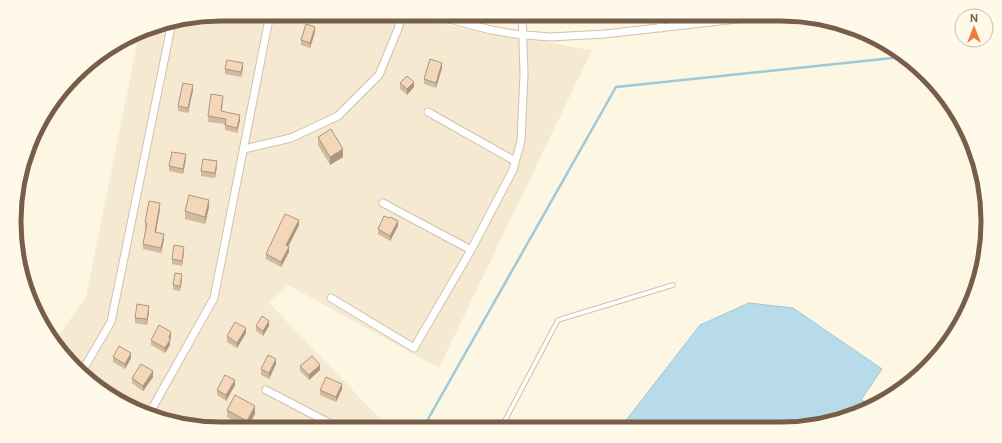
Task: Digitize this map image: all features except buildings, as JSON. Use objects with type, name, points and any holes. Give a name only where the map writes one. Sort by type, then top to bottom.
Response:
[{"type":"street","points":[[152,409],[214,298],[269,21]]},
{"type":"street","points":[[244,149],[291,138],[338,116],[379,75],[400,21]]},
{"type":"street","points":[[457,21],[491,30],[550,37],[605,34],[721,21]]},
{"type":"street","points":[[330,298],[414,348],[471,250],[513,170],[521,141],[524,74],[523,21]]},
{"type":"street","points":[[660,21],[660,28]]},
{"type":"street","points":[[84,367],[111,322],[171,28]]},
{"type":"street","points":[[428,112],[515,161]]},
{"type":"street","points":[[382,203],[471,250]]},
{"type":"street","points":[[266,390],[327,422]]},
{"type":"lane","points":[[504,422],[558,320],[673,285]]},
{"type":"shaded area","points":[[208,21],[425,21],[592,50],[439,368],[288,285],[269,303],[383,422],[208,422],[182,418],[145,407],[121,395],[99,381],[71,354],[58,337],[86,297],[138,40],[145,36],[182,25]]},
{"type":"water","points":[[749,303],[793,308],[882,369],[861,400],[866,402],[857,407],[820,418],[794,422],[623,422],[700,325]]},
{"type":"waterway","points":[[426,422],[616,87],[896,58]]}]
